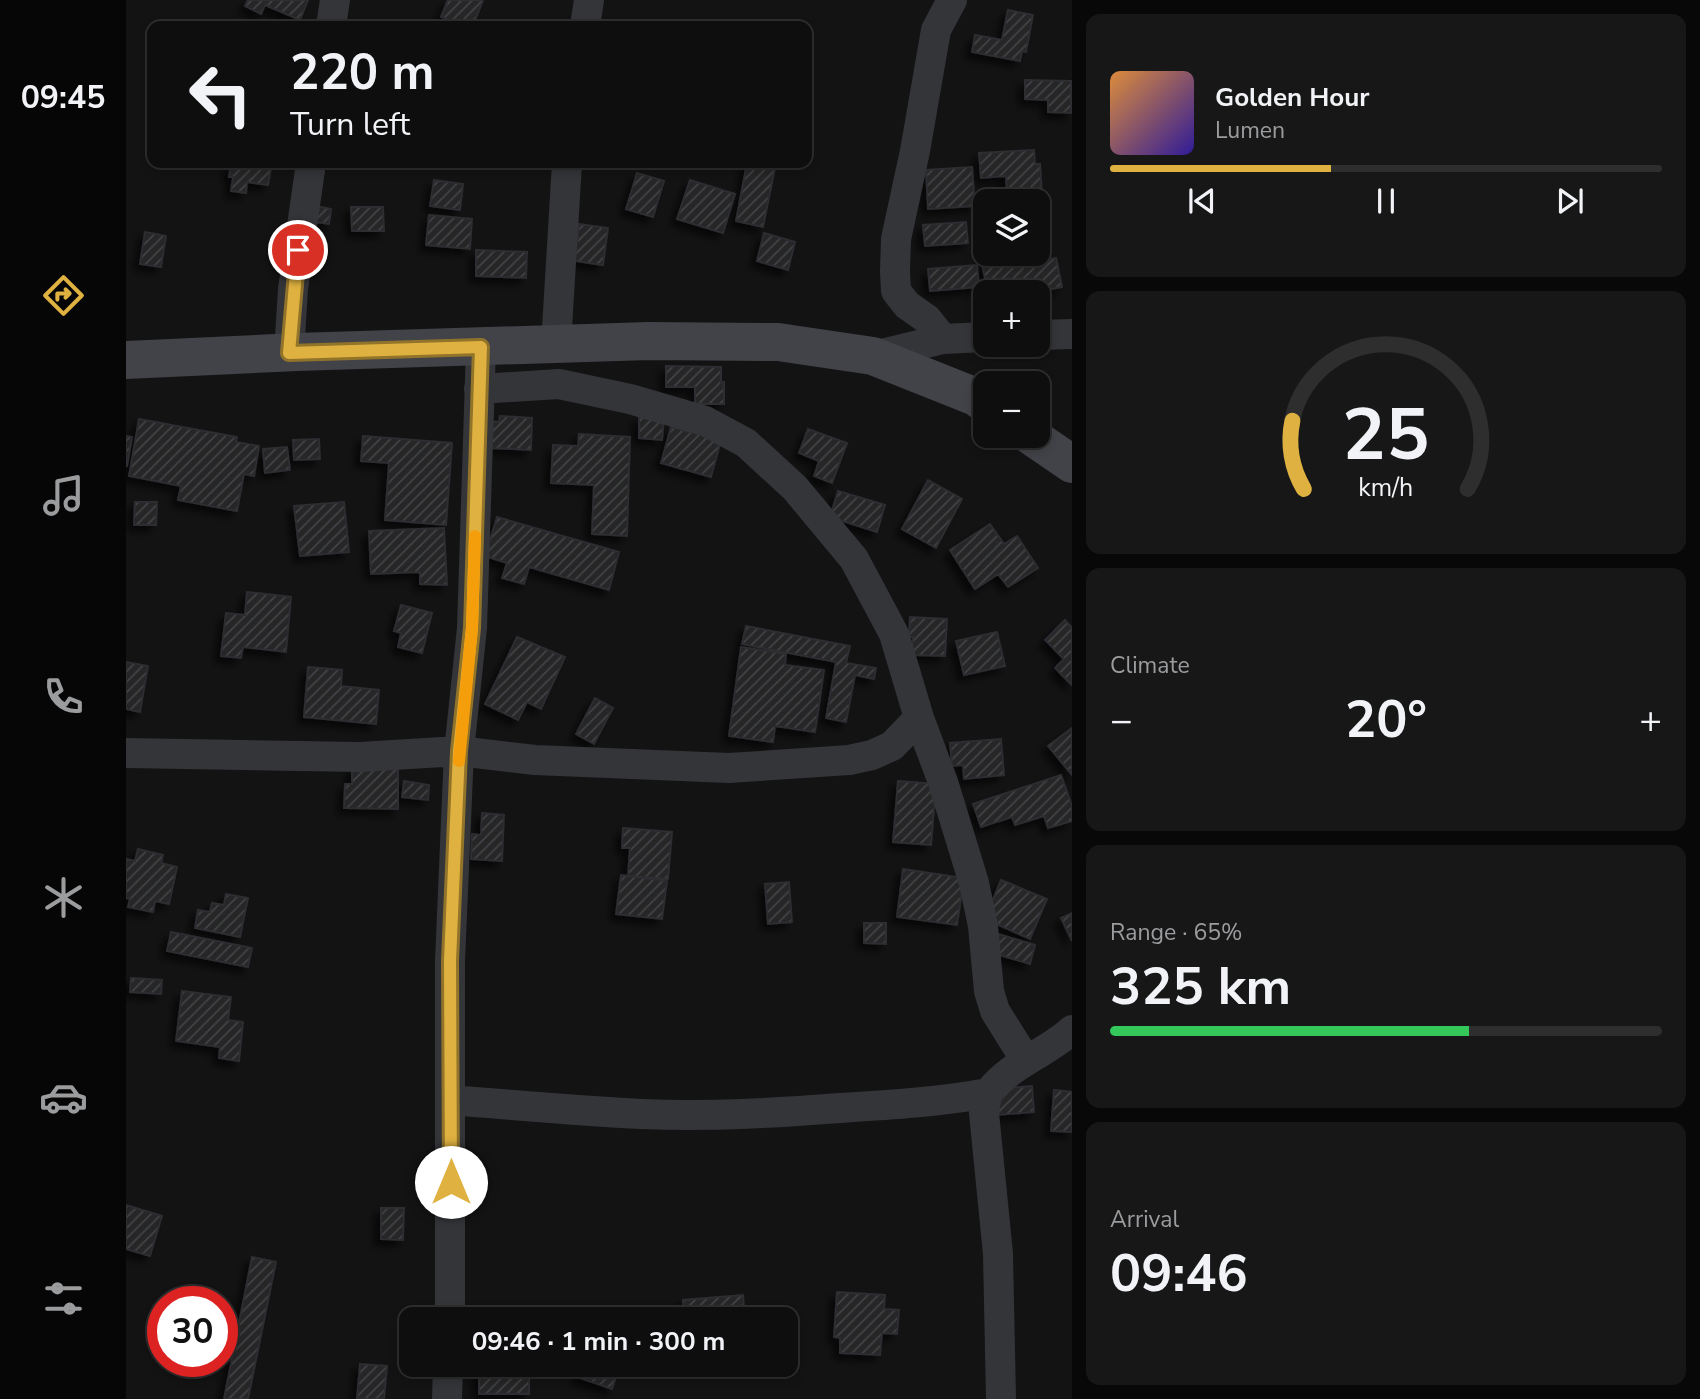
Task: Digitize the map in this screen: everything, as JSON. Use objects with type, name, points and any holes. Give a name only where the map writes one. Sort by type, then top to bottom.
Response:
[{"type":"main road","points":[[126,360],[649,341],[778,342],[873,356],[973,396]]},
{"type":"main road","points":[[1049,448],[1072,464]]},
{"type":"street","points":[[332,21],[335,0]]},
{"type":"street","points":[[586,21],[589,0]]},
{"type":"street","points":[[943,339],[927,319],[907,306],[897,290],[895,271],[896,239],[915,151],[936,30],[952,0]]},
{"type":"street","points":[[289,353],[293,289],[310,168]]},
{"type":"street","points":[[556,345],[567,168]]},
{"type":"street","points":[[1050,335],[1072,334]]},
{"type":"street","points":[[873,356],[943,339],[973,338]]},
{"type":"street","points":[[450,1307],[450,961],[459,751],[472,628],[481,347]]},
{"type":"street","points":[[479,389],[559,384],[630,399],[705,421],[746,443],[795,488],[854,559],[894,634],[919,718],[943,782],[974,883],[983,926],[989,991],[995,1011],[1026,1059]]},
{"type":"street","points":[[126,752],[360,757],[459,751],[535,760],[729,768],[849,760],[872,755],[892,746],[919,718]]},
{"type":"street","points":[[451,1100],[643,1114],[693,1114],[777,1112],[958,1099],[988,1093],[1026,1059],[1072,1030]]},
{"type":"street","points":[[988,1093],[984,1113],[999,1254],[1001,1399]]},
{"type":"street","points":[[447,1399],[448,1377]]},
{"type":"building","points":[[248,0],[308,0],[300,20],[265,5],[261,14],[245,6]]},
{"type":"building","points":[[448,0],[483,0],[475,21],[452,21],[441,17]]},
{"type":"building","points":[[1008,10],[1033,15],[1026,52],[1022,51],[1020,61],[972,52],[975,35],[1002,40]]},
{"type":"building","points":[[1025,80],[1071,81],[1071,113],[1048,112],[1048,100],[1025,99]]},
{"type":"building","points":[[1034,150],[1035,164],[1040,164],[1042,189],[1007,189],[1006,176],[981,178],[979,153]]},
{"type":"building","points":[[972,167],[973,206],[928,209],[926,170]]},
{"type":"building","points":[[230,168],[271,168],[268,185],[247,182],[246,193],[231,191],[233,177],[229,177]]},
{"type":"building","points":[[746,168],[775,168],[763,227],[736,221]]},
{"type":"building","points":[[637,173],[664,181],[653,217],[626,209]]},
{"type":"building","points":[[434,180],[463,184],[460,210],[430,206]]},
{"type":"building","points":[[690,180],[735,194],[723,233],[677,219]]},
{"type":"building","points":[[316,206],[331,209],[329,224],[313,222]]},
{"type":"building","points":[[351,207],[383,207],[384,231],[352,231]]},
{"type":"building","points":[[429,215],[472,219],[470,249],[426,245]]},
{"type":"building","points":[[966,222],[968,243],[925,246],[923,225]]},
{"type":"building","points":[[579,224],[608,228],[603,265],[575,261]]},
{"type":"building","points":[[145,232],[166,236],[161,267],[140,264]]},
{"type":"building","points":[[764,233],[795,242],[788,270],[757,261]]},
{"type":"building","points":[[476,250],[527,252],[526,278],[476,276]]},
{"type":"building","points":[[1056,258],[1062,287],[1050,289],[1050,280],[985,280],[982,266],[1050,266],[1050,259]]},
{"type":"building","points":[[977,266],[978,280],[973,280],[973,287],[930,291],[928,269]]},
{"type":"building","points":[[666,366],[721,367],[724,404],[695,404],[695,387],[666,387]]},
{"type":"building","points":[[500,416],[532,418],[531,450],[489,448],[490,421],[499,422]]},
{"type":"building","points":[[639,417],[664,418],[662,440],[639,438]]},
{"type":"building","points":[[139,419],[237,437],[236,442],[259,446],[254,476],[244,474],[237,511],[178,500],[181,486],[129,476]]},
{"type":"building","points":[[671,427],[721,440],[711,477],[661,463]]},
{"type":"building","points":[[808,429],[847,443],[832,483],[814,476],[819,461],[799,453]]},
{"type":"building","points":[[579,434],[630,437],[627,536],[592,534],[594,485],[551,483],[553,445],[578,446]]},
{"type":"building","points":[[126,436],[132,437],[127,466],[126,466]]},
{"type":"building","points":[[363,436],[452,443],[446,525],[385,520],[389,463],[361,461]]},
{"type":"building","points":[[319,439],[320,459],[294,460],[293,440]]},
{"type":"building","points":[[287,447],[290,470],[265,473],[263,449]]},
{"type":"building","points":[[928,480],[962,499],[936,548],[902,529]]},
{"type":"building","points":[[838,491],[885,505],[877,532],[830,517]]},
{"type":"building","points":[[135,502],[157,502],[156,525],[134,525]]},
{"type":"building","points":[[344,502],[349,552],[300,556],[294,506]]},
{"type":"building","points":[[497,517],[619,552],[609,590],[529,567],[524,584],[502,578],[507,563],[485,556]]},
{"type":"building","points":[[990,524],[1004,544],[1017,536],[1038,568],[1008,587],[998,574],[975,589],[950,550]]},
{"type":"building","points":[[444,528],[447,585],[420,584],[420,572],[371,574],[369,531]]},
{"type":"building","points":[[247,592],[291,597],[286,652],[243,647],[241,658],[221,656],[226,613],[245,615]]},
{"type":"building","points":[[401,605],[432,613],[422,653],[398,647],[401,633],[394,631]]},
{"type":"building","points":[[910,617],[947,619],[945,656],[912,655]]},
{"type":"building","points":[[1065,620],[1072,628],[1072,685],[1055,668],[1064,659],[1045,640]]},
{"type":"building","points":[[746,626],[850,646],[846,663],[876,668],[874,679],[855,675],[846,722],[826,718],[836,662],[742,644]]},
{"type":"building","points":[[997,632],[1005,666],[964,675],[956,641]]},
{"type":"building","points":[[517,637],[565,657],[541,709],[527,702],[518,720],[485,704]]},
{"type":"building","points":[[741,647],[786,654],[785,665],[824,670],[815,732],[775,726],[773,742],[729,736]]},
{"type":"building","points":[[126,662],[148,666],[140,712],[126,709]]},
{"type":"building","points":[[308,667],[342,670],[341,686],[379,690],[376,724],[304,717]]},
{"type":"building","points":[[595,698],[613,708],[594,744],[576,734]]},
{"type":"building","points":[[1072,728],[1072,775],[1048,746]]},
{"type":"building","points":[[1001,739],[1004,775],[964,779],[963,765],[952,766],[950,743]]},
{"type":"building","points":[[352,767],[398,767],[398,809],[344,808],[345,784],[352,784]]},
{"type":"building","points":[[1061,775],[1072,806],[1072,821],[1048,828],[1044,816],[1015,825],[1012,817],[981,827],[973,804]]},
{"type":"building","points":[[404,781],[429,785],[428,800],[402,797]]},
{"type":"building","points":[[898,781],[936,784],[931,845],[893,842]]},
{"type":"building","points":[[482,813],[504,815],[502,861],[471,859],[472,834],[481,835]]},
{"type":"building","points":[[623,828],[672,832],[668,879],[628,876],[630,848],[622,848]]},
{"type":"building","points":[[138,849],[163,855],[161,863],[177,867],[169,904],[155,901],[153,912],[128,907],[130,899],[126,898],[126,859],[135,861]]},
{"type":"building","points":[[903,869],[964,878],[957,925],[897,917]]},
{"type":"building","points":[[621,875],[667,881],[662,919],[616,914]]},
{"type":"building","points":[[1001,880],[1047,899],[1030,939],[985,919]]},
{"type":"building","points":[[789,882],[792,922],[768,924],[765,884]]},
{"type":"building","points":[[226,894],[248,898],[240,937],[195,928],[198,910],[210,912],[212,903],[224,905]]},
{"type":"building","points":[[1072,913],[1072,941],[1061,918]]},
{"type":"building","points":[[864,923],[886,923],[886,944],[864,943]]},
{"type":"building","points":[[171,932],[252,948],[248,967],[167,951]]},
{"type":"building","points":[[998,934],[1035,945],[1030,964],[993,953]]},
{"type":"building","points":[[131,978],[162,980],[161,994],[130,992]]},
{"type":"building","points":[[182,991],[231,997],[228,1020],[243,1022],[239,1061],[219,1058],[220,1047],[176,1041]]},
{"type":"building","points":[[1032,1086],[1034,1112],[996,1115],[994,1089]]},
{"type":"building","points":[[1054,1090],[1072,1092],[1072,1132],[1051,1131]]},
{"type":"building","points":[[126,1205],[162,1216],[150,1256],[126,1249]]},
{"type":"building","points":[[381,1208],[404,1208],[403,1240],[381,1239]]},
{"type":"building","points":[[252,1257],[276,1262],[248,1399],[224,1399],[228,1377],[238,1377],[238,1328]]},
{"type":"building","points":[[837,1292],[885,1295],[884,1309],[899,1310],[897,1334],[882,1333],[880,1355],[840,1353],[840,1338],[834,1337]]},
{"type":"building","points":[[743,1295],[744,1307],[683,1307],[683,1300]]},
{"type":"building","points":[[360,1364],[387,1366],[384,1399],[357,1399]]},
{"type":"building","points":[[479,1377],[529,1377],[529,1394],[479,1394]]},
{"type":"building","points":[[577,1377],[616,1377],[612,1389]]},
{"type":"slow traffic","points":[[459,761],[472,628],[475,536]]},
{"type":"route","points":[[298,250],[289,353],[481,347],[472,628],[459,751],[450,961],[451,1182]]}]
